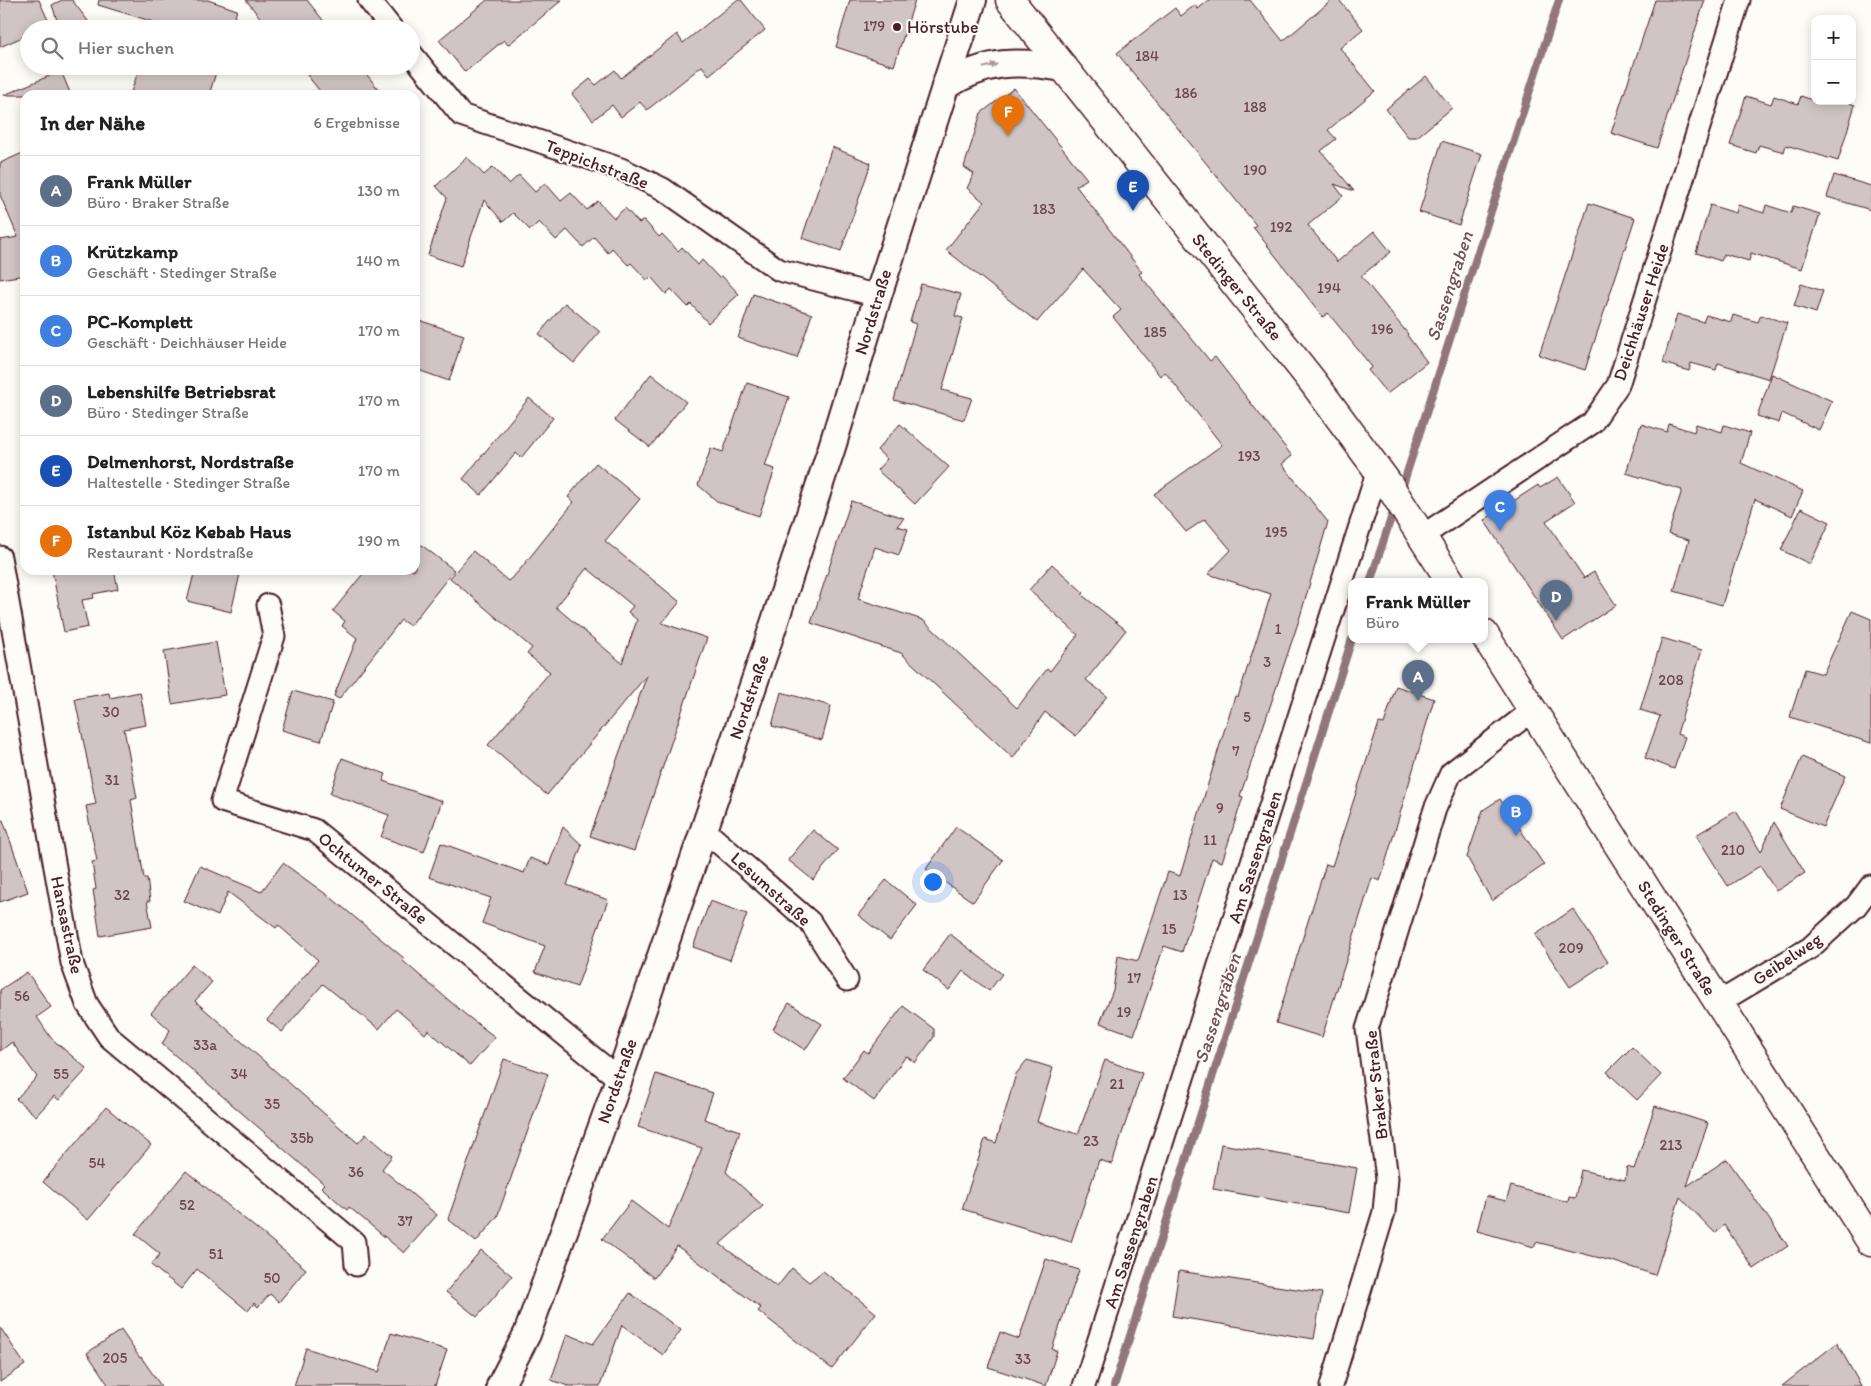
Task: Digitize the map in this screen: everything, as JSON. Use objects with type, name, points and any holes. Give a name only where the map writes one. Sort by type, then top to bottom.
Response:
[{"type":"main road","name":"Stedinger Straße","points":[[1010,0],[1313,382],[1384,477],[1448,578]]},
{"type":"main road","name":"Stedinger Straße","points":[[1488,640],[1871,1242]]},
{"type":"street","points":[[369,0],[385,20]]},
{"type":"street","name":"Nordstraße","points":[[500,1386],[527,1334],[619,1079],[832,447],[878,296],[973,0]]},
{"type":"street","name":"Deichhäuser Heide","points":[[1415,525],[1592,423],[1618,385],[1739,0]]},
{"type":"street","points":[[946,86],[978,69],[1006,62],[1035,63],[1064,68]]},
{"type":"street","name":"Teppichstraße","points":[[420,64],[461,115],[621,170],[663,189],[779,270],[878,296]]},
{"type":"street","name":"Am Sassengraben","points":[[1351,578],[1384,477]]},
{"type":"street","name":"Hansastraße","points":[[0,557],[72,963],[88,1004],[109,1036],[354,1242],[356,1265]]},
{"type":"street","name":"Am Sassengraben","points":[[1084,1386],[1348,586]]},
{"type":"street","name":"Ochtumer Straße","points":[[268,605],[274,636],[222,801],[314,830],[619,1079]]},
{"type":"street","name":"Braker Straße","points":[[1331,1386],[1384,1212],[1387,1178],[1368,1029],[1435,808],[1450,772],[1533,710]]},
{"type":"street","name":"Lesumstraße","points":[[703,829],[810,922],[847,980]]},
{"type":"street","name":"Geibelweg","points":[[1718,1002],[1810,948],[1856,906],[1871,886]]},
{"type":"building","points":[[0,0],[39,0],[48,20],[20,20],[20,38],[0,47]]},
{"type":"building","points":[[62,0],[72,0],[87,20],[57,20],[52,5]]},
{"type":"building","points":[[99,0],[208,0],[237,10],[234,20],[147,20],[98,5]]},
{"type":"building","points":[[246,0],[307,0],[323,20],[262,20]]},
{"type":"building","points":[[487,0],[562,0],[508,45],[504,40],[465,72],[439,40]]},
{"type":"building","points":[[737,0],[741,0],[765,30],[709,75],[702,66],[647,110],[640,102],[621,117],[612,105],[593,120],[572,94],[590,79],[596,85],[615,70],[621,78],[677,34],[683,43]]},
{"type":"building","points":[[850,0],[915,0],[894,66],[836,47]]},
{"type":"building","points":[[1209,0],[1250,0],[1283,41],[1332,0],[1339,0],[1363,29],[1340,48],[1375,91],[1328,130],[1336,139],[1321,151],[1354,191],[1334,184],[1343,196],[1308,225],[1337,262],[1374,231],[1391,252],[1361,276],[1408,334],[1427,362],[1387,394],[1368,370],[1372,367],[1328,313],[1323,317],[1253,227],[1256,225],[1117,53],[1175,8],[1181,16],[1195,5],[1198,9]]},
{"type":"building","points":[[1655,0],[1705,0],[1657,148],[1611,133]]},
{"type":"building","points":[[52,75],[63,75],[69,90],[20,90],[20,95],[4,95]]},
{"type":"building","points":[[137,75],[215,75],[211,90],[132,90]]},
{"type":"building","points":[[307,75],[367,75],[379,90],[319,90]]},
{"type":"building","points":[[1426,76],[1452,108],[1417,137],[1408,137],[1386,109]]},
{"type":"building","points":[[1014,88],[1087,179],[1076,186],[1142,272],[1139,274],[1210,361],[1215,357],[1292,456],[1282,464],[1328,522],[1299,620],[1240,796],[1243,797],[1222,862],[1212,858],[1182,952],[1164,946],[1134,1035],[1100,1023],[1113,990],[1118,956],[1138,961],[1168,872],[1180,876],[1235,696],[1238,697],[1271,594],[1208,574],[1231,550],[1205,519],[1186,532],[1154,494],[1222,445],[1165,372],[1160,376],[1113,317],[1121,310],[1083,269],[1037,322],[946,250],[984,202],[967,188],[974,174],[964,167],[981,113]]},
{"type":"building","points":[[1746,96],[1771,104],[1774,96],[1798,104],[1801,96],[1811,100],[1811,105],[1855,105],[1838,161],[1786,145],[1784,152],[1759,145],[1756,153],[1730,145]]},
{"type":"building","points":[[1442,141],[1482,154],[1459,225],[1419,212]]},
{"type":"building","points":[[832,147],[871,163],[841,251],[802,238]]},
{"type":"building","points":[[20,154],[20,276],[0,279],[0,240],[18,237],[0,195],[0,163]]},
{"type":"building","points":[[467,157],[484,175],[493,167],[509,184],[519,175],[535,192],[545,183],[561,201],[571,193],[587,210],[598,201],[614,218],[625,208],[639,223],[644,220],[659,237],[662,234],[678,251],[682,247],[698,265],[702,260],[719,278],[722,276],[739,294],[708,323],[691,304],[688,307],[671,289],[666,294],[651,277],[647,280],[631,263],[628,265],[612,248],[608,253],[594,237],[583,247],[567,230],[556,240],[539,222],[530,230],[513,213],[503,222],[484,200],[461,266],[428,255],[447,198],[436,186]]},
{"type":"building","points":[[1834,175],[1871,186],[1871,210],[1827,197]]},
{"type":"building","points":[[1589,203],[1635,218],[1585,370],[1539,355]]},
{"type":"building","points":[[1710,205],[1736,213],[1738,205],[1764,213],[1766,205],[1791,213],[1793,206],[1820,214],[1802,269],[1751,253],[1749,261],[1724,254],[1721,261],[1696,253]]},
{"type":"building","points":[[921,284],[961,294],[955,316],[963,318],[942,390],[972,398],[964,420],[894,400],[916,324],[910,322]]},
{"type":"building","points":[[1801,284],[1823,291],[1816,313],[1794,306]]},
{"type":"building","points":[[753,294],[812,314],[797,358],[738,338]]},
{"type":"building","points":[[565,303],[600,332],[574,363],[539,334]]},
{"type":"building","points":[[1677,314],[1703,322],[1706,315],[1731,322],[1733,315],[1758,322],[1761,315],[1787,323],[1769,379],[1718,363],[1716,370],[1691,363],[1689,371],[1663,363]]},
{"type":"building","points":[[420,321],[464,335],[449,381],[420,371]]},
{"type":"building","points":[[651,374],[686,402],[650,447],[615,420]]},
{"type":"building","points":[[1772,374],[1832,401],[1819,430],[1782,413],[1779,423],[1757,416]]},
{"type":"building","points":[[747,383],[789,397],[765,466],[775,469],[759,516],[718,502],[698,485],[711,448],[723,452]]},
{"type":"building","points":[[529,398],[553,418],[521,458],[516,453],[481,495],[463,479]]},
{"type":"building","points":[[900,424],[949,467],[915,504],[877,470],[887,459],[877,450]]},
{"type":"building","points":[[1641,424],[1667,432],[1669,424],[1694,432],[1696,424],[1722,432],[1724,425],[1750,433],[1741,463],[1803,491],[1792,516],[1755,499],[1722,605],[1674,591],[1689,540],[1668,534],[1682,490],[1626,473]]},
{"type":"building","points":[[596,463],[640,499],[605,541],[680,602],[662,623],[707,638],[634,851],[590,836],[647,675],[547,795],[488,745],[550,672],[527,654],[532,648],[450,578],[473,551],[508,581],[518,572],[574,502],[568,497]],"holes":[[[587,568],[633,606],[628,612],[637,620],[622,663],[556,607]]]},
{"type":"building","points":[[1558,477],[1575,502],[1546,521],[1584,578],[1594,572],[1616,605],[1563,640],[1484,520],[1538,485],[1540,488]]},
{"type":"building","points":[[851,501],[904,518],[897,526],[908,529],[899,555],[875,547],[858,599],[923,620],[1017,708],[1047,669],[1050,671],[1078,635],[1029,590],[1052,564],[1084,593],[1082,595],[1126,630],[1086,680],[1107,696],[1076,736],[1045,712],[1013,758],[901,653],[811,623]]},
{"type":"building","points":[[1801,508],[1830,522],[1810,564],[1781,550]]},
{"type":"building","points":[[420,544],[454,570],[410,626],[401,620],[339,699],[334,696],[357,638],[342,626],[345,621],[333,611],[362,575],[420,575]]},
{"type":"building","points":[[53,575],[115,575],[118,589],[93,594],[94,598],[82,600],[88,627],[64,632]]},
{"type":"building","points":[[194,575],[240,575],[231,612],[187,601]]},
{"type":"building","points":[[1852,611],[1871,619],[1871,743],[1790,717],[1805,669],[1823,674]]},
{"type":"building","points":[[1662,638],[1702,650],[1677,734],[1685,737],[1674,769],[1645,758],[1660,716],[1640,710]]},
{"type":"building","points":[[216,642],[225,695],[172,704],[164,651]]},
{"type":"building","points":[[1396,686],[1434,699],[1380,881],[1372,878],[1322,1037],[1276,1023],[1326,864],[1332,866],[1379,723],[1384,724]]},
{"type":"building","points":[[293,691],[333,702],[321,741],[282,730]]},
{"type":"building","points":[[140,692],[146,725],[124,729],[137,798],[131,800],[144,878],[147,878],[150,901],[147,901],[152,927],[100,936],[93,890],[96,889],[92,862],[97,861],[86,806],[96,804],[75,699],[109,693],[110,698]]},
{"type":"building","points":[[781,692],[831,706],[822,740],[772,726]]},
{"type":"building","points":[[1802,757],[1845,776],[1823,827],[1780,809]]},
{"type":"building","points":[[342,758],[386,774],[383,781],[442,801],[424,852],[381,837],[389,815],[330,794]]},
{"type":"building","points":[[1500,799],[1544,865],[1492,901],[1467,857],[1483,810]]},
{"type":"building","points":[[1736,811],[1761,852],[1774,822],[1805,873],[1776,891],[1760,866],[1728,886],[1696,835]]},
{"type":"building","points":[[3,820],[28,892],[0,902],[0,821]]},
{"type":"building","points":[[563,827],[582,845],[567,885],[608,900],[577,987],[535,972],[545,946],[482,923],[491,898],[429,877],[441,843],[524,873],[530,858],[549,865]]},
{"type":"building","points":[[956,827],[1003,860],[973,902],[926,869]]},
{"type":"building","points":[[813,830],[838,850],[813,880],[788,860]]},
{"type":"building","points":[[283,863],[334,900],[405,959],[403,961],[466,1015],[495,1037],[470,1066],[428,1030],[425,1034],[396,1009],[379,1029],[323,984],[282,1032],[267,1020],[318,960],[278,925],[276,928],[228,892],[218,916],[184,901],[200,866],[261,892]]},
{"type":"building","points":[[886,880],[917,905],[890,940],[858,915]]},
{"type":"building","points":[[710,901],[747,914],[730,960],[693,947]]},
{"type":"building","points":[[1573,909],[1608,962],[1570,987],[1535,935]]},
{"type":"building","points":[[950,934],[1002,974],[989,991],[963,971],[949,990],[923,970]]},
{"type":"building","points":[[192,965],[212,982],[195,1001],[358,1143],[366,1134],[392,1156],[382,1169],[437,1215],[404,1253],[349,1207],[347,1210],[321,1187],[324,1184],[162,1044],[170,1030],[151,1013]]},
{"type":"building","points":[[27,972],[51,1007],[37,1017],[51,1038],[87,1069],[59,1100],[54,1096],[36,1116],[16,1099],[37,1077],[12,1042],[0,1051],[0,990]]},
{"type":"building","points":[[789,1003],[822,1024],[805,1050],[773,1029]]},
{"type":"building","points":[[903,1006],[934,1029],[934,1037],[915,1063],[906,1056],[874,1101],[843,1078],[864,1050],[868,1053]]},
{"type":"building","points":[[1632,1047],[1661,1075],[1637,1100],[1607,1072]]},
{"type":"building","points":[[504,1059],[548,1074],[497,1217],[476,1242],[448,1219]]},
{"type":"building","points":[[1027,1060],[1053,1068],[1037,1122],[1078,1134],[1105,1060],[1142,1073],[1112,1164],[1099,1160],[1071,1242],[962,1209],[985,1139],[996,1143],[1016,1074]]},
{"type":"building","points":[[656,1074],[713,1093],[704,1119],[740,1131],[726,1172],[763,1206],[720,1244],[777,1287],[792,1268],[809,1282],[823,1271],[876,1313],[832,1369],[758,1311],[761,1308],[677,1246],[654,1278],[602,1239],[631,1201],[668,1229],[702,1148],[638,1127]]},
{"type":"building","points":[[1655,1106],[1708,1123],[1687,1186],[1727,1159],[1788,1246],[1754,1269],[1724,1225],[1715,1233],[1680,1197],[1655,1275],[1612,1261],[1536,1242],[1534,1247],[1477,1231],[1486,1196],[1506,1201],[1511,1186],[1568,1202],[1569,1197],[1575,1198],[1581,1170],[1625,1180],[1627,1167],[1634,1169]]},
{"type":"building","points":[[106,1107],[151,1145],[88,1220],[43,1182]]},
{"type":"building","points":[[1221,1144],[1357,1168],[1349,1213],[1213,1189]]},
{"type":"building","points":[[186,1171],[306,1269],[279,1302],[270,1294],[258,1307],[254,1303],[248,1311],[197,1269],[181,1289],[151,1265],[160,1254],[135,1234]]},
{"type":"building","points":[[481,1250],[512,1276],[477,1317],[446,1292]]},
{"type":"building","points":[[1046,1259],[1079,1270],[1052,1349],[1057,1351],[1046,1386],[988,1367],[1000,1332],[1019,1339]]},
{"type":"building","points":[[1179,1271],[1322,1293],[1314,1339],[1172,1316]]},
{"type":"building","points":[[630,1293],[681,1330],[663,1355],[622,1325],[600,1386],[568,1386],[551,1380],[567,1334],[593,1344]]},
{"type":"building","points":[[0,1327],[25,1365],[0,1382]]},
{"type":"building","points":[[121,1330],[161,1386],[109,1386],[87,1353]]},
{"type":"building","points":[[391,1333],[447,1350],[435,1386],[294,1386],[306,1348],[379,1372]]},
{"type":"building","points":[[1837,1343],[1861,1386],[1782,1386]]},
{"type":"waterway","name":"Sassengraben","points":[[1401,491],[1559,0]]},
{"type":"waterway","name":"Sassengraben","points":[[1371,578],[1395,506]]},
{"type":"waterway","name":"Sassengraben","points":[[1114,1386],[1351,643]]},
{"type":"place","name":"Hörstube","points":[[897,27]]},
{"type":"place","name":"Istanbul Köz Kebab Haus","points":[[1008,136]]},
{"type":"place","name":"Delmenhorst, Nordstraße","points":[[1133,211]]},
{"type":"place","name":"PC-Komplett","points":[[1500,531]]},
{"type":"place","name":"Lebenshilfe Betriebsrat","points":[[1556,621]]},
{"type":"place","name":"Frank Müller","points":[[1418,701]]},
{"type":"place","name":"Krützkamp","points":[[1516,836]]}]
